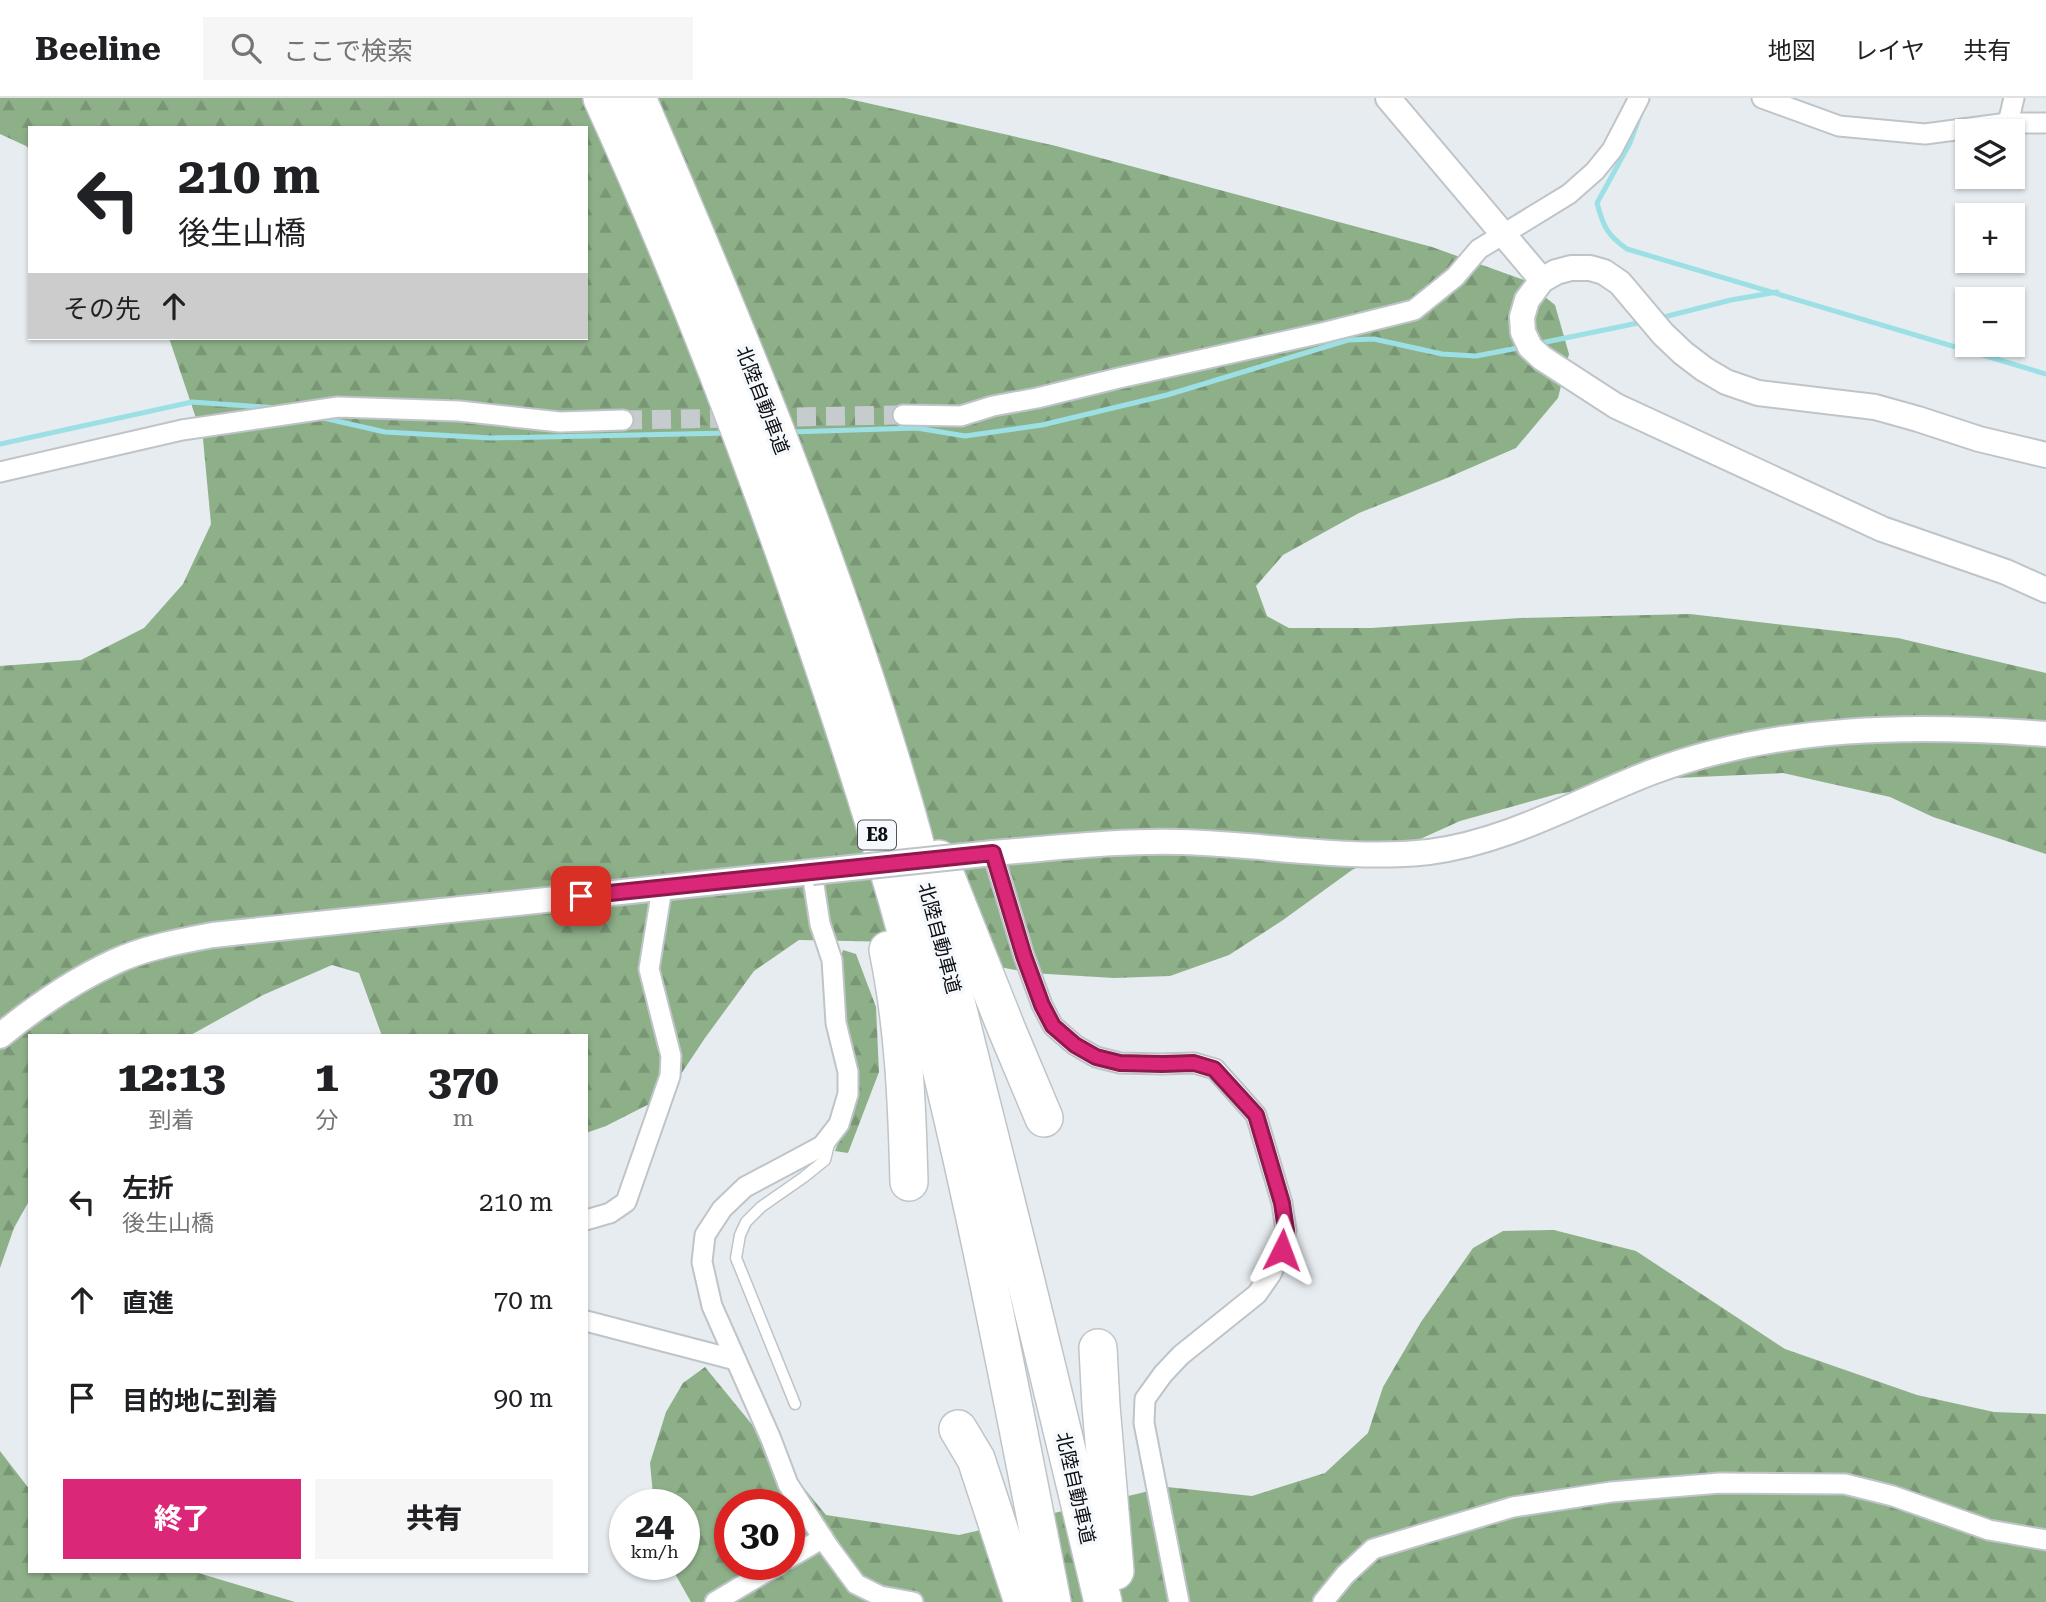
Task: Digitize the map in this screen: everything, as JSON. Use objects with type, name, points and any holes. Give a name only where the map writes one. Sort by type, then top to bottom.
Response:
[{"type":"highway","name":"北陸自動車道","points":[[602,98],[668,248],[773,519],[818,647],[900,912],[954,1125],[984,1258],[1052,1602]]},
{"type":"highway","name":"北陸自動車道","points":[[637,98],[700,243],[804,505],[853,643],[901,793],[940,935],[1103,1602]]},
{"type":"highway","points":[[773,519],[858,821],[889,958],[903,1056],[909,1182]]},
{"type":"highway","points":[[853,643],[1044,1118]]},
{"type":"highway","points":[[1098,1349],[1112,1549],[1120,1602]]},
{"type":"highway","points":[[958,1429],[976,1459],[1023,1602]]},
{"type":"street","points":[[1388,98],[1542,280]]},
{"type":"street","points":[[903,415],[961,416],[993,406],[1322,334],[1414,310],[1455,276],[1479,249],[1569,194],[1594,171],[1612,150],[1639,98]]},
{"type":"street","points":[[1762,98],[1839,126],[1926,134],[1955,130]]},
{"type":"street","points":[[2009,119],[2014,98]]},
{"type":"street","points":[[2025,123],[2046,123]]},
{"type":"street","points":[[2046,455],[1979,439],[1875,407],[1768,395],[1741,387],[1704,369],[1683,353],[1620,283],[1604,272],[1590,268],[1571,268],[1542,280],[1527,300],[1522,317],[1523,332],[1530,347],[1542,358],[1616,406],[1882,529],[2007,572],[2046,590]]},
{"type":"street","points":[[0,472],[182,430],[338,407],[459,411],[560,422],[623,420]]},
{"type":"street","points":[[0,1036],[56,996],[116,961],[180,941],[227,933],[993,853],[1135,841],[1357,855],[1431,851],[1501,835],[1654,771],[1768,740],[1874,729],[1956,729],[2046,734]]},
{"type":"street","points":[[993,853],[1024,956],[1042,1005],[1053,1026],[1075,1045],[1096,1057],[1120,1063],[1194,1063],[1214,1069],[1256,1115],[1282,1203],[1286,1230],[1282,1250],[1271,1274],[1257,1294],[1181,1355],[1145,1399],[1144,1423],[1179,1602]]},
{"type":"street","points":[[812,873],[820,923],[832,960],[836,1023],[848,1072],[848,1094],[839,1124],[822,1146],[745,1187],[722,1209],[705,1235],[702,1262],[712,1306],[788,1484],[856,1584],[880,1596],[913,1602]]},
{"type":"street","points":[[588,1219],[610,1213],[626,1202],[670,1076],[671,1056],[649,969],[662,888]]},
{"type":"street","points":[[588,1322],[736,1360]]},
{"type":"street","points":[[1324,1602],[1345,1575],[1373,1549],[1513,1507],[1625,1491],[1720,1483],[1845,1484],[1893,1496],[1989,1530],[2046,1540]]},
{"type":"street","points":[[805,1549],[823,1538]]},
{"type":"street","points":[[715,1602],[752,1580]]},
{"type":"lane","points":[[795,1404],[736,1258],[746,1222],[761,1207],[825,1160],[832,1133]]},
{"type":"green space","points":[[0,98],[845,98],[1056,146],[1432,247],[1524,280],[1555,305],[1569,354],[1558,398],[1516,448],[1359,513],[1283,555],[1256,586],[1267,616],[1289,628],[1371,628],[1520,618],[1690,614],[1898,638],[2046,673],[2046,854],[1933,817],[1890,797],[1783,773],[1655,779],[1557,794],[1460,821],[1352,870],[1229,955],[1170,976],[1114,978],[1031,973],[937,955],[896,942],[799,940],[754,971],[667,1095],[588,1132],[588,1034],[381,1034],[359,973],[332,965],[263,995],[193,1034],[28,1034],[28,1203],[14,1228],[0,1268],[0,666],[81,660],[144,628],[183,584],[211,524],[203,439],[170,340],[588,340],[588,126],[28,126],[28,148],[0,134]]},
{"type":"green space","points":[[843,950],[856,954],[876,1007],[879,1072],[848,1153],[835,1151],[853,1105],[858,1075],[845,1028],[839,963]]},
{"type":"green space","points":[[1554,1230],[1636,1251],[1785,1349],[1917,1395],[1994,1412],[2046,1414],[2046,1602],[691,1602],[679,1580],[700,1580],[700,1489],[652,1489],[650,1463],[666,1412],[683,1383],[705,1367],[805,1489],[714,1489],[714,1580],[805,1580],[805,1489],[826,1515],[959,1535],[1167,1487],[1252,1496],[1325,1473],[1368,1433],[1383,1387],[1421,1322],[1473,1248],[1503,1231]]},
{"type":"green space","points":[[0,1451],[28,1487],[28,1573],[198,1573],[295,1602],[0,1602]]},
{"type":"waterway","points":[[1641,113],[1630,143],[1597,203],[1607,229],[1627,249],[2046,374]]},
{"type":"waterway","points":[[1660,318],[1731,300],[1777,292]]},
{"type":"waterway","points":[[1536,344],[1643,322]]},
{"type":"waterway","points":[[790,432],[917,428],[965,436],[1042,425],[1167,395],[1348,340],[1374,339],[1442,354],[1476,356],[1523,347]]},
{"type":"waterway","points":[[0,444],[192,402],[279,408]]},
{"type":"waterway","points":[[319,417],[385,432],[491,438],[728,433]]},
{"type":"tunnel","points":[[623,420],[903,415]]},
{"type":"route","points":[[581,896],[993,853],[1024,956],[1042,1005],[1053,1026],[1075,1045],[1096,1057],[1120,1063],[1194,1063],[1214,1069],[1256,1115],[1282,1203],[1286,1230],[1282,1250]]}]
